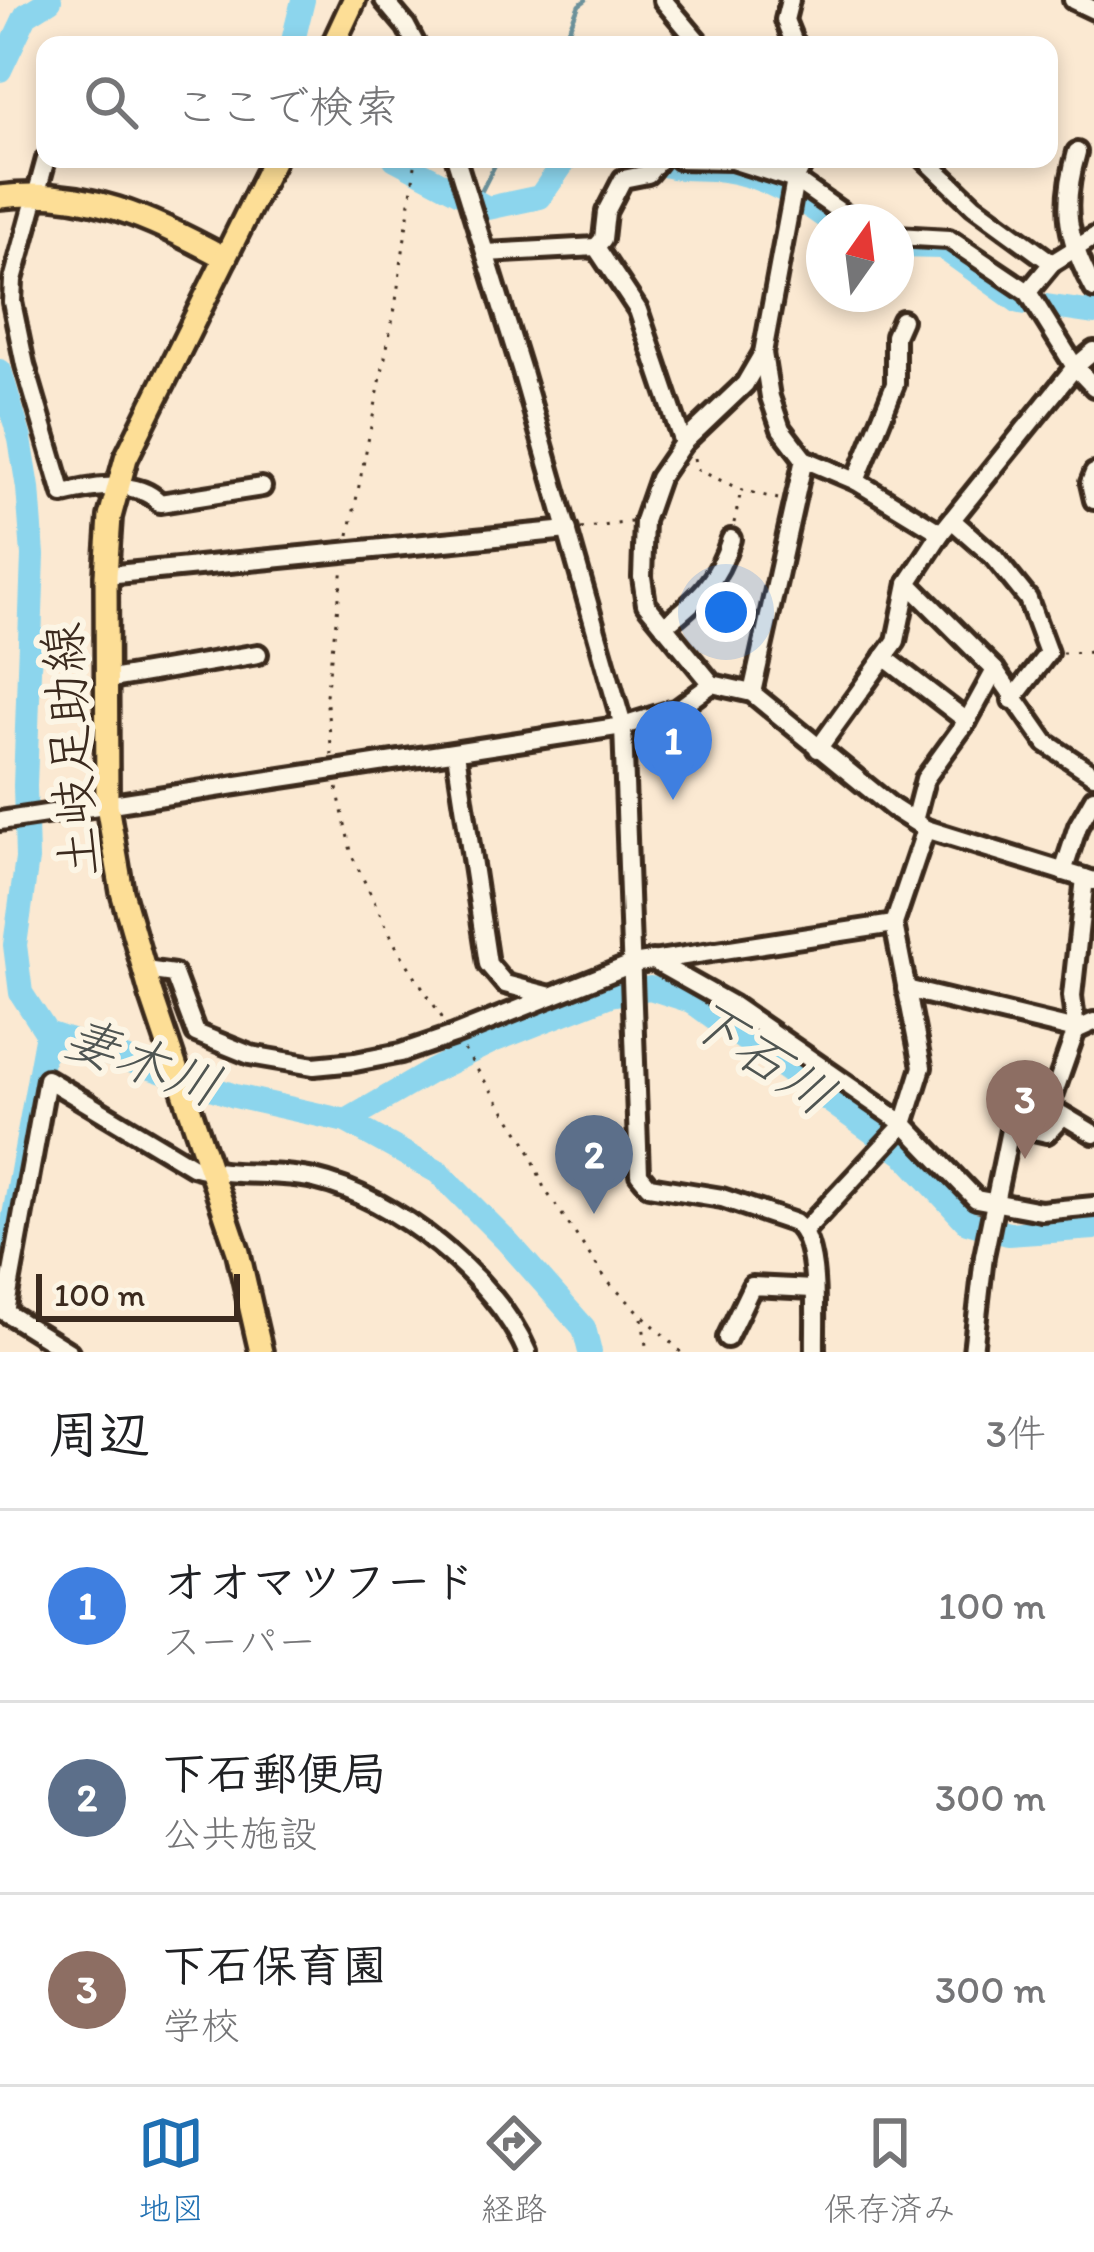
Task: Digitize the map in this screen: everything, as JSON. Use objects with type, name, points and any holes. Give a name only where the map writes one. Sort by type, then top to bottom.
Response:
[{"type":"main road","points":[[337,36],[354,0]]},
{"type":"main road","name":"土岐足助線","points":[[261,1352],[238,1252],[151,994],[100,806],[106,575],[116,488],[142,421],[270,168]]},
{"type":"main road","points":[[0,197],[34,195],[113,206],[176,230],[225,258]]},
{"type":"street","points":[[384,0],[411,36]]},
{"type":"street","points":[[663,0],[693,36]]},
{"type":"street","points":[[790,0],[785,20],[791,36]]},
{"type":"street","points":[[1073,0],[1094,10]]},
{"type":"street","points":[[1077,152],[1067,187],[1073,251],[1094,290]]},
{"type":"street","points":[[43,168],[13,280],[12,302],[25,365],[63,494],[116,488],[151,493],[160,502],[262,487]]},
{"type":"street","points":[[459,168],[623,726],[639,1174],[649,1186],[722,1198],[795,1222],[805,1230],[812,1257],[815,1352]]},
{"type":"street","points":[[486,254],[596,247],[603,239],[606,212],[623,179],[648,174],[653,168]]},
{"type":"street","points":[[757,168],[795,180],[829,204]]},
{"type":"street","points":[[801,168],[763,353],[746,384],[683,442],[658,478],[644,521],[646,604],[712,684],[752,693],[920,825],[1089,880],[1072,996],[1076,1030],[1049,1107],[1094,1134]]},
{"type":"street","points":[[934,168],[974,206],[1052,263]]},
{"type":"street","points":[[914,237],[949,239],[1032,301],[1075,367],[1094,387]]},
{"type":"street","points":[[1032,301],[1052,263],[1094,237]]},
{"type":"street","points":[[596,247],[638,310],[683,442]]},
{"type":"street","points":[[856,481],[895,384],[896,336],[902,320]]},
{"type":"street","points":[[818,749],[896,641],[908,583],[947,526],[1075,367],[1094,350]]},
{"type":"street","points":[[763,353],[781,429],[804,459],[947,526],[994,557],[1028,599],[1048,653],[1012,700]]},
{"type":"street","points":[[752,693],[804,459]]},
{"type":"street","points":[[1094,473],[1090,483],[1094,500]]},
{"type":"street","points":[[106,575],[568,530]]},
{"type":"street","points":[[664,626],[704,596],[731,539]]},
{"type":"street","points":[[908,583],[994,670],[1046,743],[1094,775]]},
{"type":"street","points":[[105,680],[258,654]]},
{"type":"street","points":[[884,657],[967,721]]},
{"type":"street","points":[[805,1230],[904,1124],[922,1066],[894,924],[920,825],[926,779],[967,721],[994,670]]},
{"type":"street","points":[[0,821],[623,726],[678,709],[712,684]]},
{"type":"street","points":[[456,753],[488,964],[505,984],[554,996]]},
{"type":"street","points":[[1063,872],[1078,826],[1094,798]]},
{"type":"street","points":[[145,970],[174,974],[196,1034],[250,1055],[314,1066],[401,1053],[632,964],[894,924]]},
{"type":"street","points":[[652,961],[732,1005],[904,1124],[976,1199],[1041,1211],[1092,1202]]},
{"type":"street","points":[[906,988],[1076,1030],[1094,1022]]},
{"type":"street","points":[[69,1352],[2,1310],[47,1079],[193,1166],[314,1179],[366,1199],[421,1230],[476,1278],[519,1334],[527,1352]]},
{"type":"street","points":[[973,1352],[984,1256],[1011,1124],[1047,1133],[1064,1116]]},
{"type":"street","points":[[728,1338],[752,1286],[813,1289]]},
{"type":"path","points":[[415,168],[395,308],[346,553],[326,695],[333,772],[352,856],[397,948],[527,1144],[544,1189],[608,1282],[681,1352]]},
{"type":"path","points":[[683,442],[694,453],[696,469],[742,490],[792,503]]},
{"type":"path","points":[[731,539],[742,490]]},
{"type":"path","points":[[568,530],[644,521]]},
{"type":"path","points":[[1048,653],[1094,652]]},
{"type":"path","points":[[641,1314],[647,1352]]},
{"type":"waterway","name":"妻木川","points":[[0,70],[26,15],[50,0]]},
{"type":"waterway","points":[[294,36],[303,0]]},
{"type":"waterway","points":[[566,36],[579,5],[586,0]]},
{"type":"waterway","points":[[412,168],[488,208],[540,197],[560,168]]},
{"type":"waterway","points":[[476,202],[493,168]]},
{"type":"waterway","points":[[685,168],[754,177],[806,204]]},
{"type":"waterway","points":[[914,246],[942,247],[1019,302],[1094,313]]},
{"type":"waterway","name":"妻木川","points":[[0,371],[20,439],[33,555],[27,859],[15,945],[21,993],[47,1033],[235,1096],[346,1121],[438,1172],[584,1328],[590,1352]]},
{"type":"waterway","name":"下石川","points":[[346,1121],[495,1040],[610,995],[650,988],[691,1001],[906,1156],[967,1222],[1008,1234],[1094,1228]]},
{"type":"waterway","points":[[0,1293],[47,1033]]},
{"type":"place","name":"オオマツフード","points":[[673,800]]},
{"type":"place","name":"下石保育園","points":[[1025,1159]]},
{"type":"place","name":"下石郵便局","points":[[594,1214]]}]
